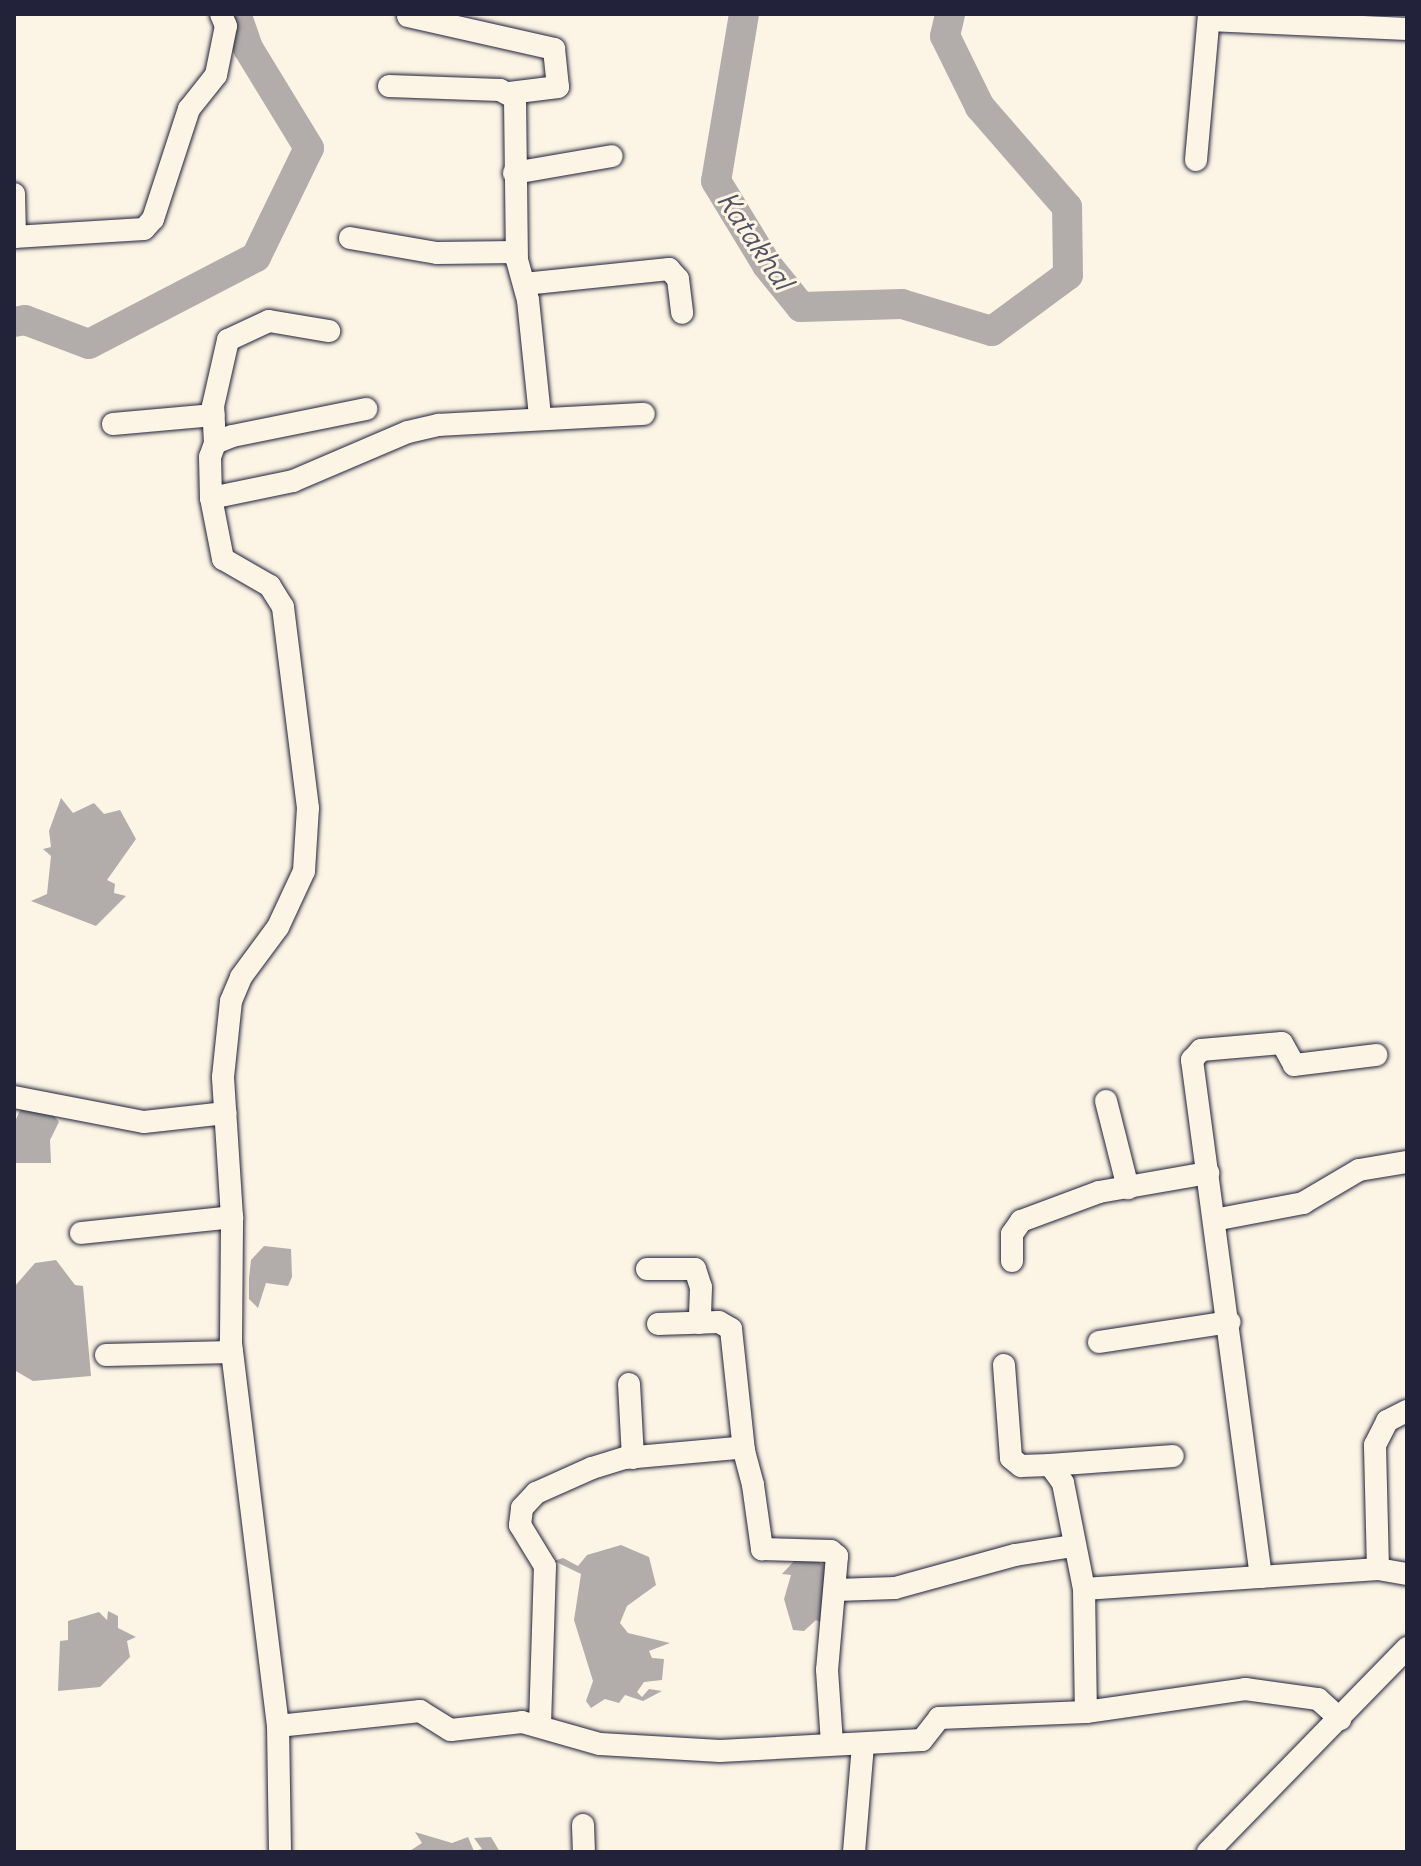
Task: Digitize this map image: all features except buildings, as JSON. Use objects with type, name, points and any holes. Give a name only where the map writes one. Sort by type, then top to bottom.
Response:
[{"type":"street","points":[[14,194],[15,237],[144,229],[153,219],[189,109],[216,75],[226,26],[221,14]]},
{"type":"street","points":[[389,86],[509,93],[558,87],[554,49],[408,16]]},
{"type":"street","points":[[1196,160],[1209,17],[1407,29]]},
{"type":"street","points":[[509,93],[517,106],[514,173],[516,252],[524,284],[540,417]]},
{"type":"street","points":[[514,173],[612,156]]},
{"type":"street","points":[[350,238],[437,253],[516,252]]},
{"type":"street","points":[[524,284],[669,269],[678,279],[682,313]]},
{"type":"street","points":[[280,1852],[278,1726],[232,1352],[232,1217],[226,1113],[227,1013],[241,977],[278,927],[304,871],[308,808],[283,607],[270,586],[223,559],[211,498],[214,415],[228,340],[269,321],[329,331]]},
{"type":"street","points":[[215,443],[366,409]]},
{"type":"street","points":[[211,498],[293,481],[408,432],[540,417],[644,414]]},
{"type":"street","points":[[113,424],[214,415]]},
{"type":"street","points":[[1261,1577],[1229,1322],[1192,1075],[1194,1053],[1282,1043],[1294,1065],[1376,1055]]},
{"type":"street","points":[[14,1097],[133,1121],[226,1113]]},
{"type":"street","points":[[1106,1101],[1128,1188]]},
{"type":"street","points":[[1214,1220],[1303,1203],[1359,1170],[1407,1162]]},
{"type":"street","points":[[1012,1261],[1012,1234],[1021,1221],[1088,1195],[1208,1173]]},
{"type":"street","points":[[81,1233],[232,1217]]},
{"type":"street","points":[[647,1269],[695,1269],[701,1287],[700,1323]]},
{"type":"street","points":[[658,1324],[719,1322],[731,1329],[744,1451],[762,1549],[831,1551],[837,1556],[827,1670],[832,1743]]},
{"type":"street","points":[[1099,1342],[1229,1322]]},
{"type":"street","points":[[106,1355],[232,1352]]},
{"type":"street","points":[[1004,1365],[1011,1458],[1021,1466],[1173,1456]]},
{"type":"street","points":[[629,1384],[633,1458]]},
{"type":"street","points":[[1378,1569],[1375,1445],[1387,1421],[1396,1412],[1407,1411]]},
{"type":"street","points":[[540,1725],[545,1566],[520,1525],[522,1508],[536,1493],[592,1468],[633,1458],[744,1451]]},
{"type":"street","points":[[1050,1465],[1063,1483],[1073,1546],[1084,1589],[1086,1712]]},
{"type":"street","points":[[836,1590],[895,1588],[1015,1555],[1073,1546]]},
{"type":"street","points":[[1084,1589],[1378,1569],[1407,1574]]},
{"type":"street","points":[[1208,1852],[1407,1648]]},
{"type":"street","points":[[278,1726],[420,1711],[451,1730],[498,1723],[540,1725],[600,1744],[685,1751],[863,1744],[926,1739],[939,1718],[1086,1712],[1168,1703],[1224,1688],[1308,1696],[1340,1719]]},
{"type":"street","points":[[854,1852],[863,1744]]},
{"type":"street","points":[[583,1825],[584,1852]]},
{"type":"shaded area","points":[[61,798],[73,813],[94,803],[104,814],[120,810],[136,839],[107,880],[115,884],[114,893],[126,896],[96,926],[31,901],[47,894],[51,856],[43,849],[51,847],[49,831]]},
{"type":"shaded area","points":[[24,1101],[44,1104],[59,1122],[50,1140],[51,1163],[14,1163],[14,1124]]},
{"type":"shaded area","points":[[264,1246],[291,1249],[292,1277],[288,1286],[266,1283],[258,1308],[249,1299],[249,1278],[251,1260]]},
{"type":"shaded area","points":[[56,1260],[75,1285],[83,1286],[91,1376],[33,1381],[14,1370],[14,1287],[35,1263]]},
{"type":"shaded area","points":[[621,1545],[649,1557],[656,1585],[627,1606],[620,1623],[628,1633],[670,1643],[649,1651],[652,1658],[664,1659],[662,1680],[644,1682],[637,1692],[642,1697],[649,1689],[662,1691],[643,1701],[625,1695],[619,1703],[605,1699],[591,1708],[586,1701],[593,1681],[574,1620],[581,1574],[554,1561],[563,1558],[578,1566],[587,1555]]},
{"type":"shaded area","points":[[796,1559],[816,1560],[831,1571],[821,1608],[826,1625],[816,1620],[804,1631],[793,1630],[784,1599],[791,1575],[782,1574]]},
{"type":"shaded area","points":[[108,1611],[118,1616],[118,1628],[136,1637],[127,1641],[130,1657],[100,1687],[58,1691],[60,1641],[68,1640],[68,1621],[99,1612],[107,1620]]},
{"type":"shaded area","points":[[415,1832],[452,1843],[468,1837],[474,1851],[482,1849],[474,1838],[491,1837],[500,1852],[408,1852],[422,1843]]},
{"type":"waterway","name":"Katakhal","points":[[14,322],[25,320],[89,344],[256,257],[309,148],[248,48],[236,14]]},
{"type":"waterway","name":"Katakhal","points":[[744,14],[716,181],[767,265],[801,307],[902,304],[992,331],[1068,275],[1067,207],[980,107],[945,36],[950,14]]}]
